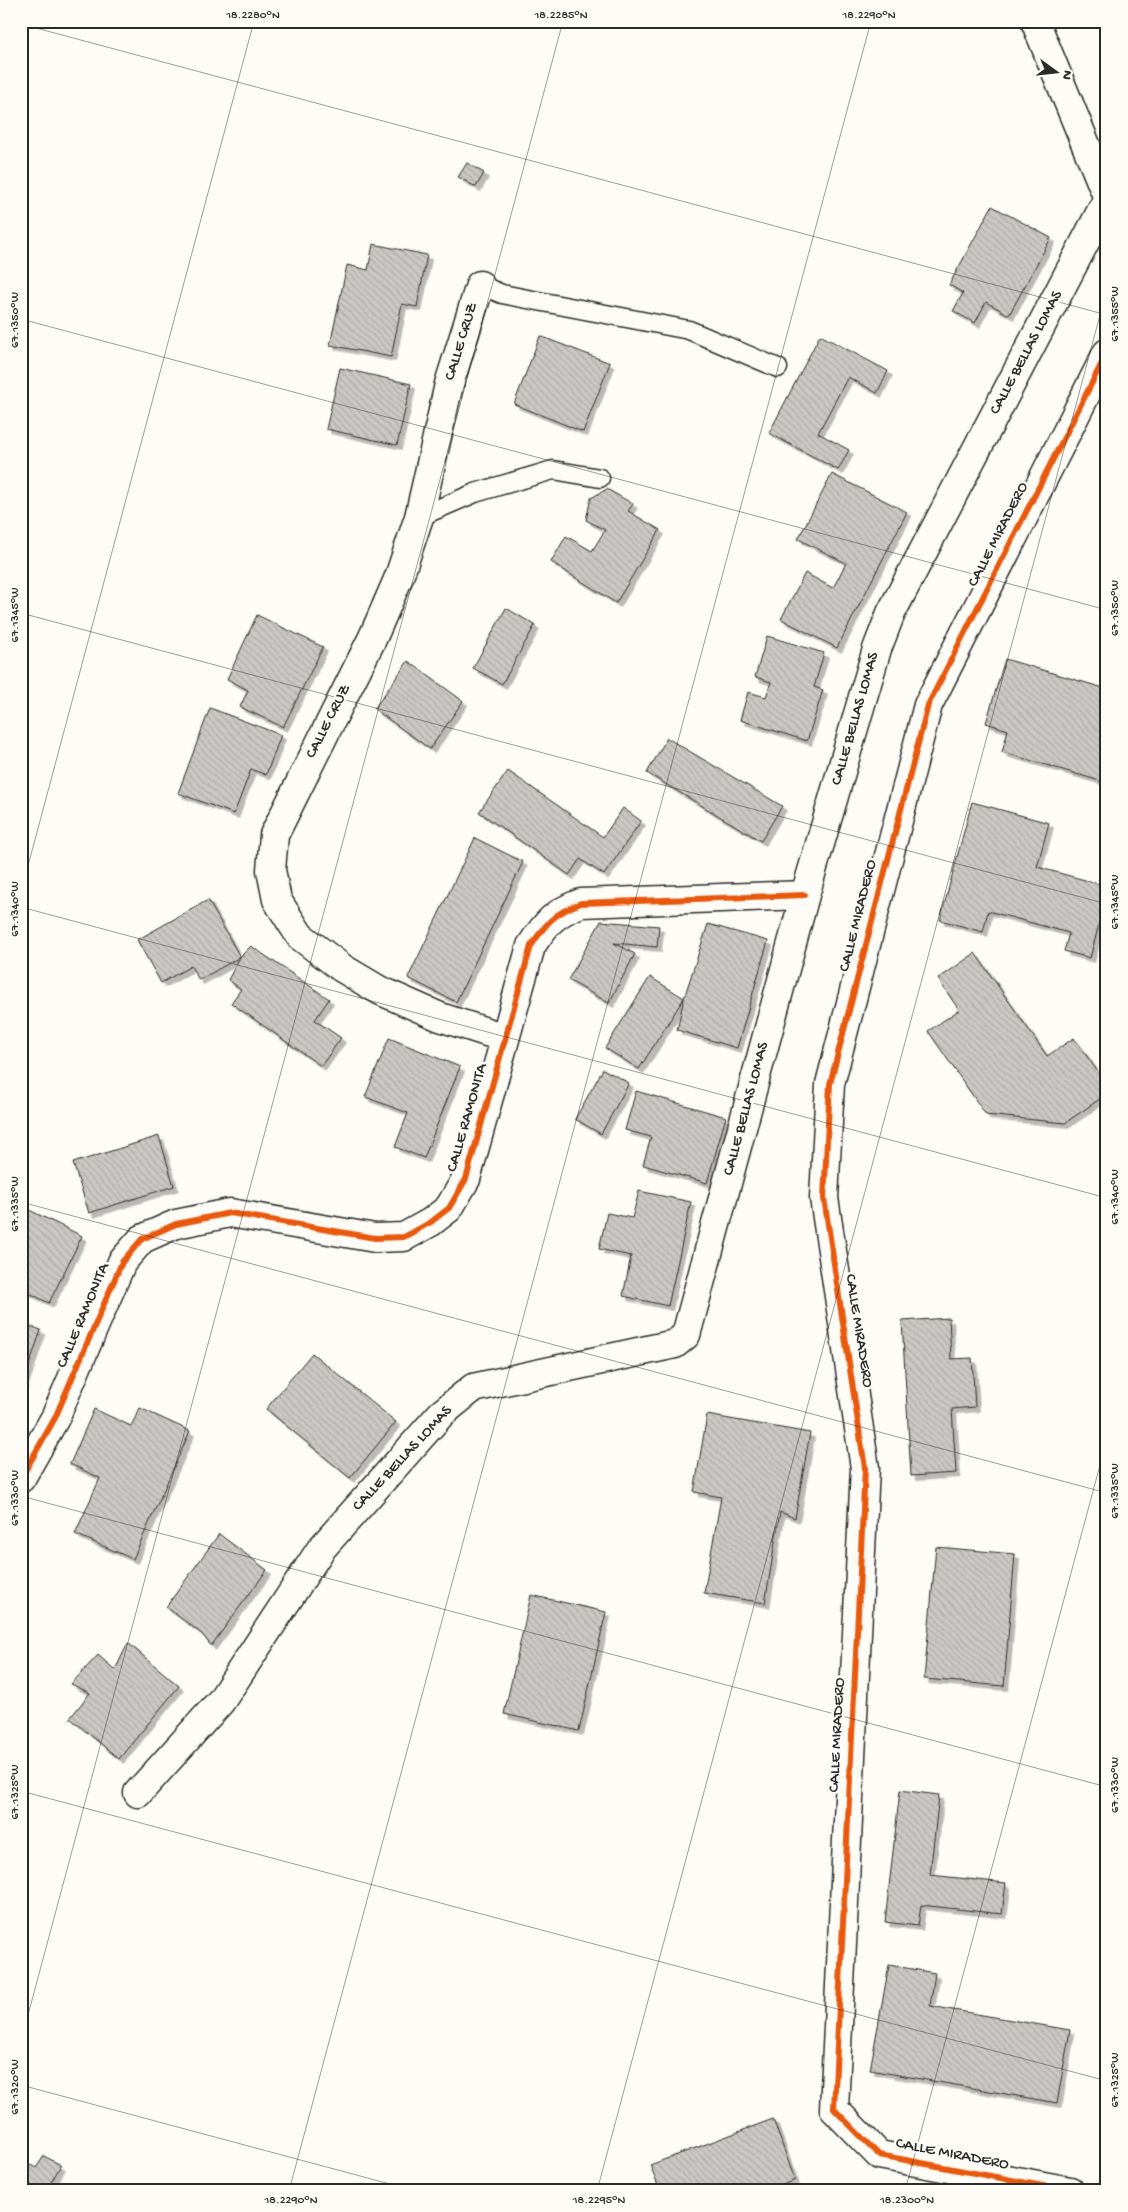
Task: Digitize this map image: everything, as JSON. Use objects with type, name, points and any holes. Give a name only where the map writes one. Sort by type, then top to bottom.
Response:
[{"type":"street","points":[[1035,21],[1107,196]]},
{"type":"street","name":"CALLE BELLAS LOMAS","points":[[138,1793],[222,1701],[321,1549],[441,1414],[474,1388],[675,1344],[686,1335],[805,895],[877,649],[891,613],[1107,200]]},
{"type":"street","name":"CALLE CRUZ","points":[[480,285],[449,384],[419,517],[399,576],[373,637],[274,835],[271,870],[277,900],[300,936],[342,968],[379,990],[440,1017],[505,1038]]},
{"type":"street","name":"CALLE MIRADERO","points":[[1070,2191],[878,2155],[834,2109],[865,1468],[824,1198],[830,1084],[928,705],[1107,352]]},
{"type":"street","name":"CALLE RAMONITA","points":[[21,1478],[55,1418],[122,1262],[142,1239],[176,1224],[230,1212],[375,1238],[404,1237],[431,1222],[449,1208],[466,1179],[531,946],[548,921],[565,909],[581,903],[805,895]]},
{"type":"lane","points":[[480,285],[502,294],[689,330],[778,368]]},
{"type":"lane","points":[[419,517],[475,493],[553,470],[600,478]]},
{"type":"building","points":[[467,163],[484,173],[476,187],[458,177]]},
{"type":"building","points":[[992,206],[1051,238],[1009,315],[986,302],[975,323],[953,311],[963,293],[949,285]]},
{"type":"building","points":[[373,244],[427,255],[417,307],[402,304],[391,357],[330,345],[347,265],[368,270]]},
{"type":"building","points":[[820,335],[888,371],[877,393],[848,377],[818,433],[849,450],[838,470],[769,433]]},
{"type":"building","points":[[540,336],[610,363],[583,432],[514,404]]},
{"type":"building","points":[[340,368],[411,384],[397,445],[326,429]]},
{"type":"building","points":[[832,474],[907,512],[837,648],[781,619],[805,573],[833,588],[846,563],[798,539]]},
{"type":"building","points":[[607,489],[633,504],[628,511],[660,530],[616,603],[551,562],[566,536],[592,551],[605,530],[586,520],[591,498]]},
{"type":"building","points":[[506,608],[535,625],[502,684],[473,668]]},
{"type":"building","points":[[257,615],[323,647],[283,727],[240,707],[248,690],[227,679]]},
{"type":"building","points":[[767,636],[824,653],[814,687],[823,690],[807,741],[740,720],[748,692],[766,697],[771,682],[755,677]]},
{"type":"building","points":[[1005,659],[1107,689],[1107,783],[1002,752],[1008,730],[986,723]]},
{"type":"building","points":[[408,661],[463,701],[430,749],[374,709]]},
{"type":"building","points":[[210,708],[281,735],[266,775],[251,769],[234,814],[178,793]]},
{"type":"building","points":[[667,738],[782,806],[761,841],[647,773]]},
{"type":"building","points":[[508,771],[603,837],[623,808],[641,821],[604,875],[580,859],[569,875],[479,812]]},
{"type":"building","points":[[972,802],[1049,823],[1037,867],[1107,886],[1107,894],[1090,958],[1064,951],[1069,933],[988,911],[983,932],[940,920]]},
{"type":"building","points":[[475,838],[523,862],[456,1002],[408,978]]},
{"type":"building","points":[[208,900],[240,957],[199,980],[191,966],[161,983],[137,940]]},
{"type":"building","points":[[601,921],[659,926],[657,947],[614,943],[635,954],[609,1003],[568,980]]},
{"type":"building","points":[[708,924],[768,941],[737,1048],[677,1030],[684,998]]},
{"type":"building","points":[[251,946],[329,999],[315,1020],[341,1038],[321,1066],[231,1003],[241,989],[228,980],[240,957]]},
{"type":"building","points":[[975,953],[1047,1056],[1074,1038],[1107,1085],[1107,1094],[1065,1123],[986,1115],[928,1031],[959,1010],[938,979]]},
{"type":"building","points":[[650,977],[684,998],[639,1069],[605,1048]]},
{"type":"building","points":[[389,1038],[460,1067],[424,1158],[395,1147],[408,1113],[365,1097]]},
{"type":"building","points":[[603,1069],[629,1083],[601,1134],[575,1119]]},
{"type":"building","points":[[636,1091],[726,1117],[707,1183],[643,1165],[651,1137],[625,1130]]},
{"type":"building","points":[[159,1136],[174,1186],[89,1213],[73,1163]]},
{"type":"building","points":[[639,1191],[691,1202],[668,1306],[623,1296],[631,1256],[599,1249],[607,1213],[632,1218]]},
{"type":"building","points":[[21,1206],[82,1236],[49,1303],[21,1289]]},
{"type":"building","points":[[949,1318],[951,1359],[972,1358],[975,1407],[952,1409],[956,1473],[911,1476],[902,1321]]},
{"type":"building","points":[[21,1323],[41,1330],[21,1389]]},
{"type":"building","points":[[312,1353],[396,1422],[350,1478],[266,1409]]},
{"type":"building","points":[[140,1408],[190,1431],[133,1559],[75,1534],[100,1478],[70,1464],[94,1409],[131,1426]]},
{"type":"building","points":[[707,1415],[810,1433],[795,1518],[780,1512],[765,1603],[704,1593],[721,1497],[694,1492]]},
{"type":"building","points":[[219,1534],[267,1570],[211,1646],[202,1634],[166,1607]]},
{"type":"building","points":[[936,1547],[1015,1554],[1004,1686],[924,1679]]},
{"type":"building","points":[[531,1595],[606,1612],[579,1731],[504,1714]]},
{"type":"building","points":[[128,1643],[179,1686],[119,1759],[70,1718],[90,1693],[71,1684],[98,1655],[115,1670]]},
{"type":"building","points":[[900,1790],[939,1795],[930,1875],[1006,1883],[1002,1914],[921,1905],[918,1926],[885,1922]]},
{"type":"building","points":[[889,1965],[935,1973],[930,2006],[1070,2030],[1057,2103],[870,2070]]},
{"type":"building","points":[[773,2119],[795,2180],[767,2191],[660,2191],[650,2165]]},
{"type":"building","points":[[44,2156],[61,2165],[46,2191],[21,2191],[21,2160],[36,2168]]},
{"type":"cycle path","points":[[1070,2191],[879,2155],[834,2109],[865,1468],[824,1198],[830,1084],[928,705],[1107,353]]},
{"type":"cycle path","points":[[21,1478],[55,1418],[122,1262],[142,1239],[176,1224],[230,1213],[375,1238],[404,1237],[431,1222],[449,1208],[466,1179],[531,946],[546,925],[557,915],[581,903],[805,895]]}]
